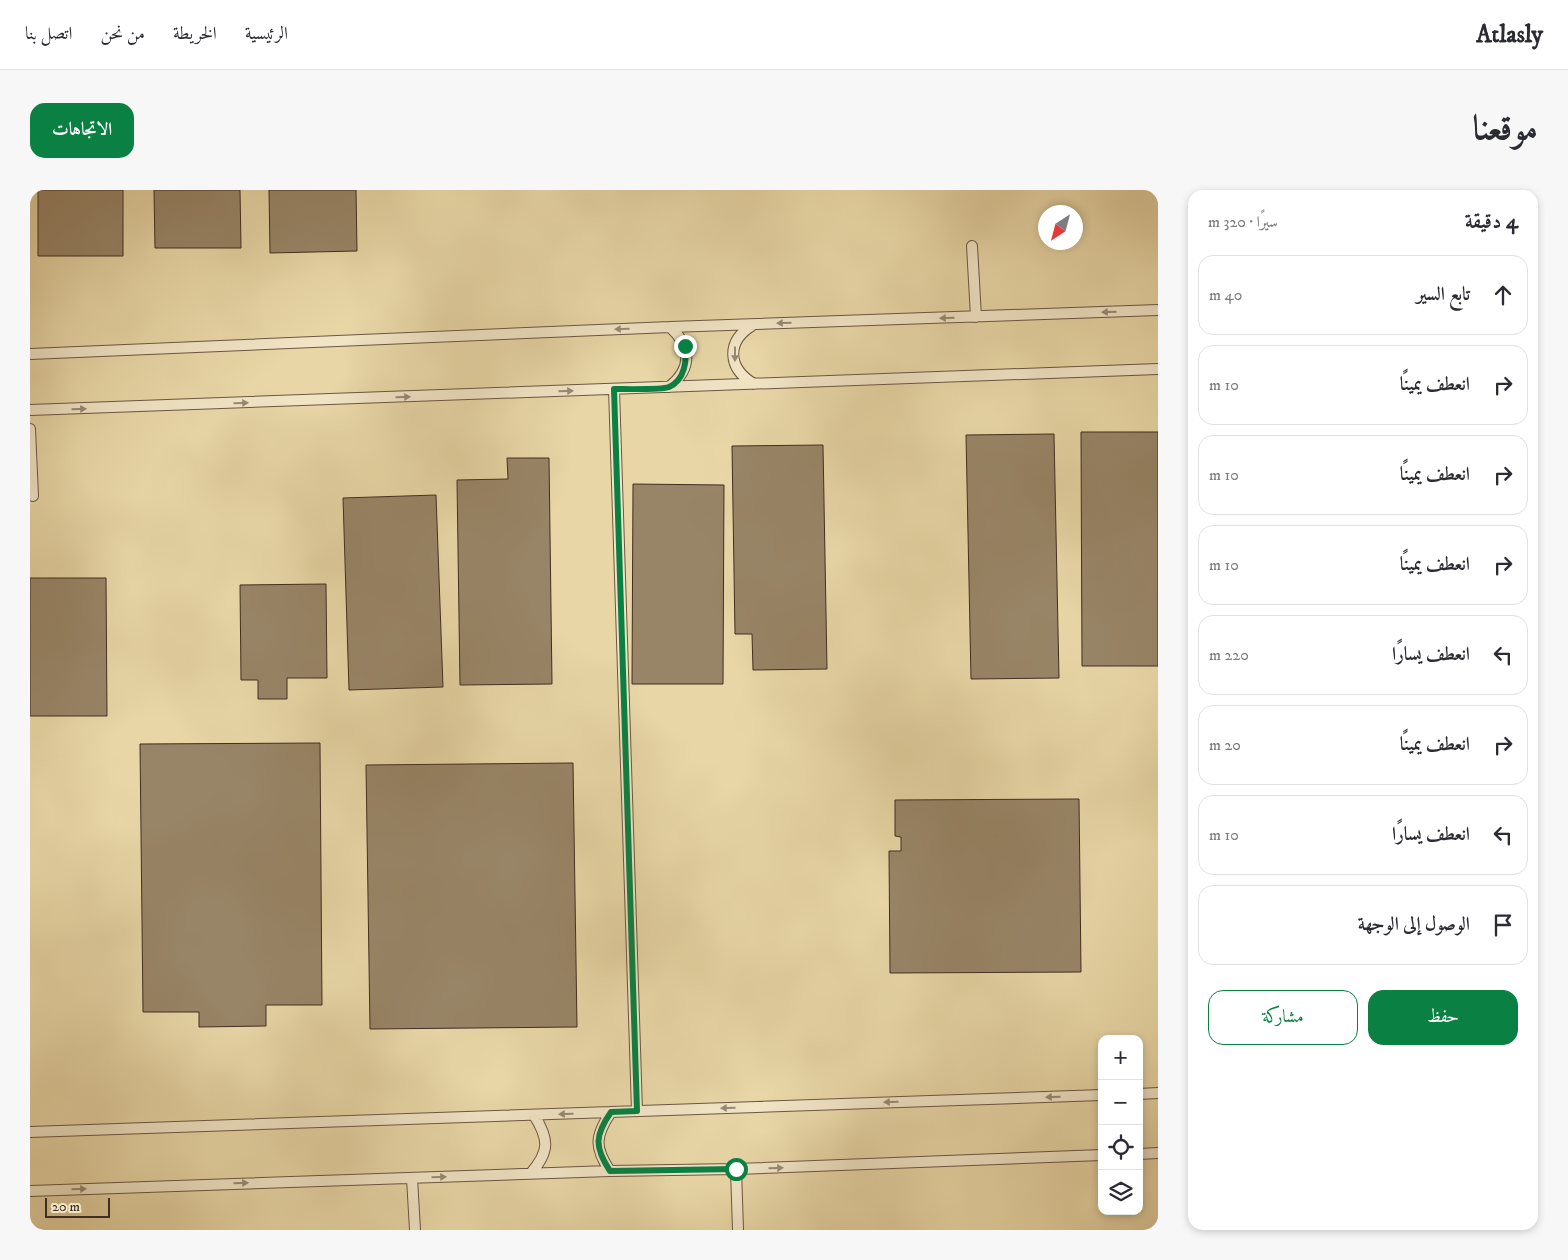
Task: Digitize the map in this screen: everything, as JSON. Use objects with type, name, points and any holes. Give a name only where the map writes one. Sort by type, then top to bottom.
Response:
[{"type":"lane","points":[[972,246],[976,317]]},
{"type":"lane","points":[[30,354],[670,327],[1158,310]]},
{"type":"lane","points":[[754,324],[744,330],[737,338],[734,349],[734,360],[737,370],[744,378],[754,384]]},
{"type":"lane","points":[[669,387],[678,380],[687,358],[685,346],[679,335],[670,327]]},
{"type":"lane","points":[[30,410],[1158,369]]},
{"type":"lane","points":[[614,389],[637,1111]]},
{"type":"lane","points":[[30,429],[33,496]]},
{"type":"lane","points":[[1143,1094],[1158,1093]]},
{"type":"lane","points":[[30,1132],[1098,1095]]},
{"type":"lane","points":[[610,1171],[601,1157],[598,1141],[602,1126],[611,1112]]},
{"type":"lane","points":[[531,1174],[542,1161],[546,1146],[543,1130],[534,1115]]},
{"type":"lane","points":[[1143,1154],[1158,1153]]},
{"type":"lane","points":[[30,1191],[610,1171],[736,1169],[1098,1155]]},
{"type":"lane","points":[[736,1169],[738,1230]]},
{"type":"lane","points":[[412,1178],[415,1230]]},
{"type":"building","points":[[38,190],[123,190],[123,256],[38,256]]},
{"type":"building","points":[[154,190],[240,190],[241,248],[155,248]]},
{"type":"building","points":[[269,190],[356,190],[357,251],[270,253]]},
{"type":"building","points":[[1081,432],[1158,432],[1158,666],[1082,666]]},
{"type":"building","points":[[1054,434],[1059,678],[971,679],[966,435]]},
{"type":"building","points":[[823,445],[827,669],[753,670],[752,634],[735,634],[732,446]]},
{"type":"building","points":[[507,458],[549,458],[552,684],[460,685],[457,480],[508,479]]},
{"type":"building","points":[[633,484],[724,485],[723,684],[632,684]]},
{"type":"building","points":[[436,495],[443,687],[349,690],[343,498]]},
{"type":"building","points":[[30,578],[106,578],[107,716],[30,716]]},
{"type":"building","points":[[326,584],[327,678],[287,678],[287,699],[258,699],[258,680],[241,680],[240,585]]},
{"type":"building","points":[[320,743],[322,1005],[266,1005],[266,1026],[199,1027],[199,1012],[143,1012],[140,744]]},
{"type":"building","points":[[573,763],[577,1027],[370,1029],[366,765]]},
{"type":"building","points":[[1079,799],[1081,972],[890,973],[889,851],[901,851],[901,837],[895,836],[895,800]]},
{"type":"route","points":[[685,346],[687,358],[684,369],[678,380],[669,387],[614,389],[637,1111],[611,1112],[602,1126],[598,1141],[601,1157],[610,1171],[736,1169]]}]
